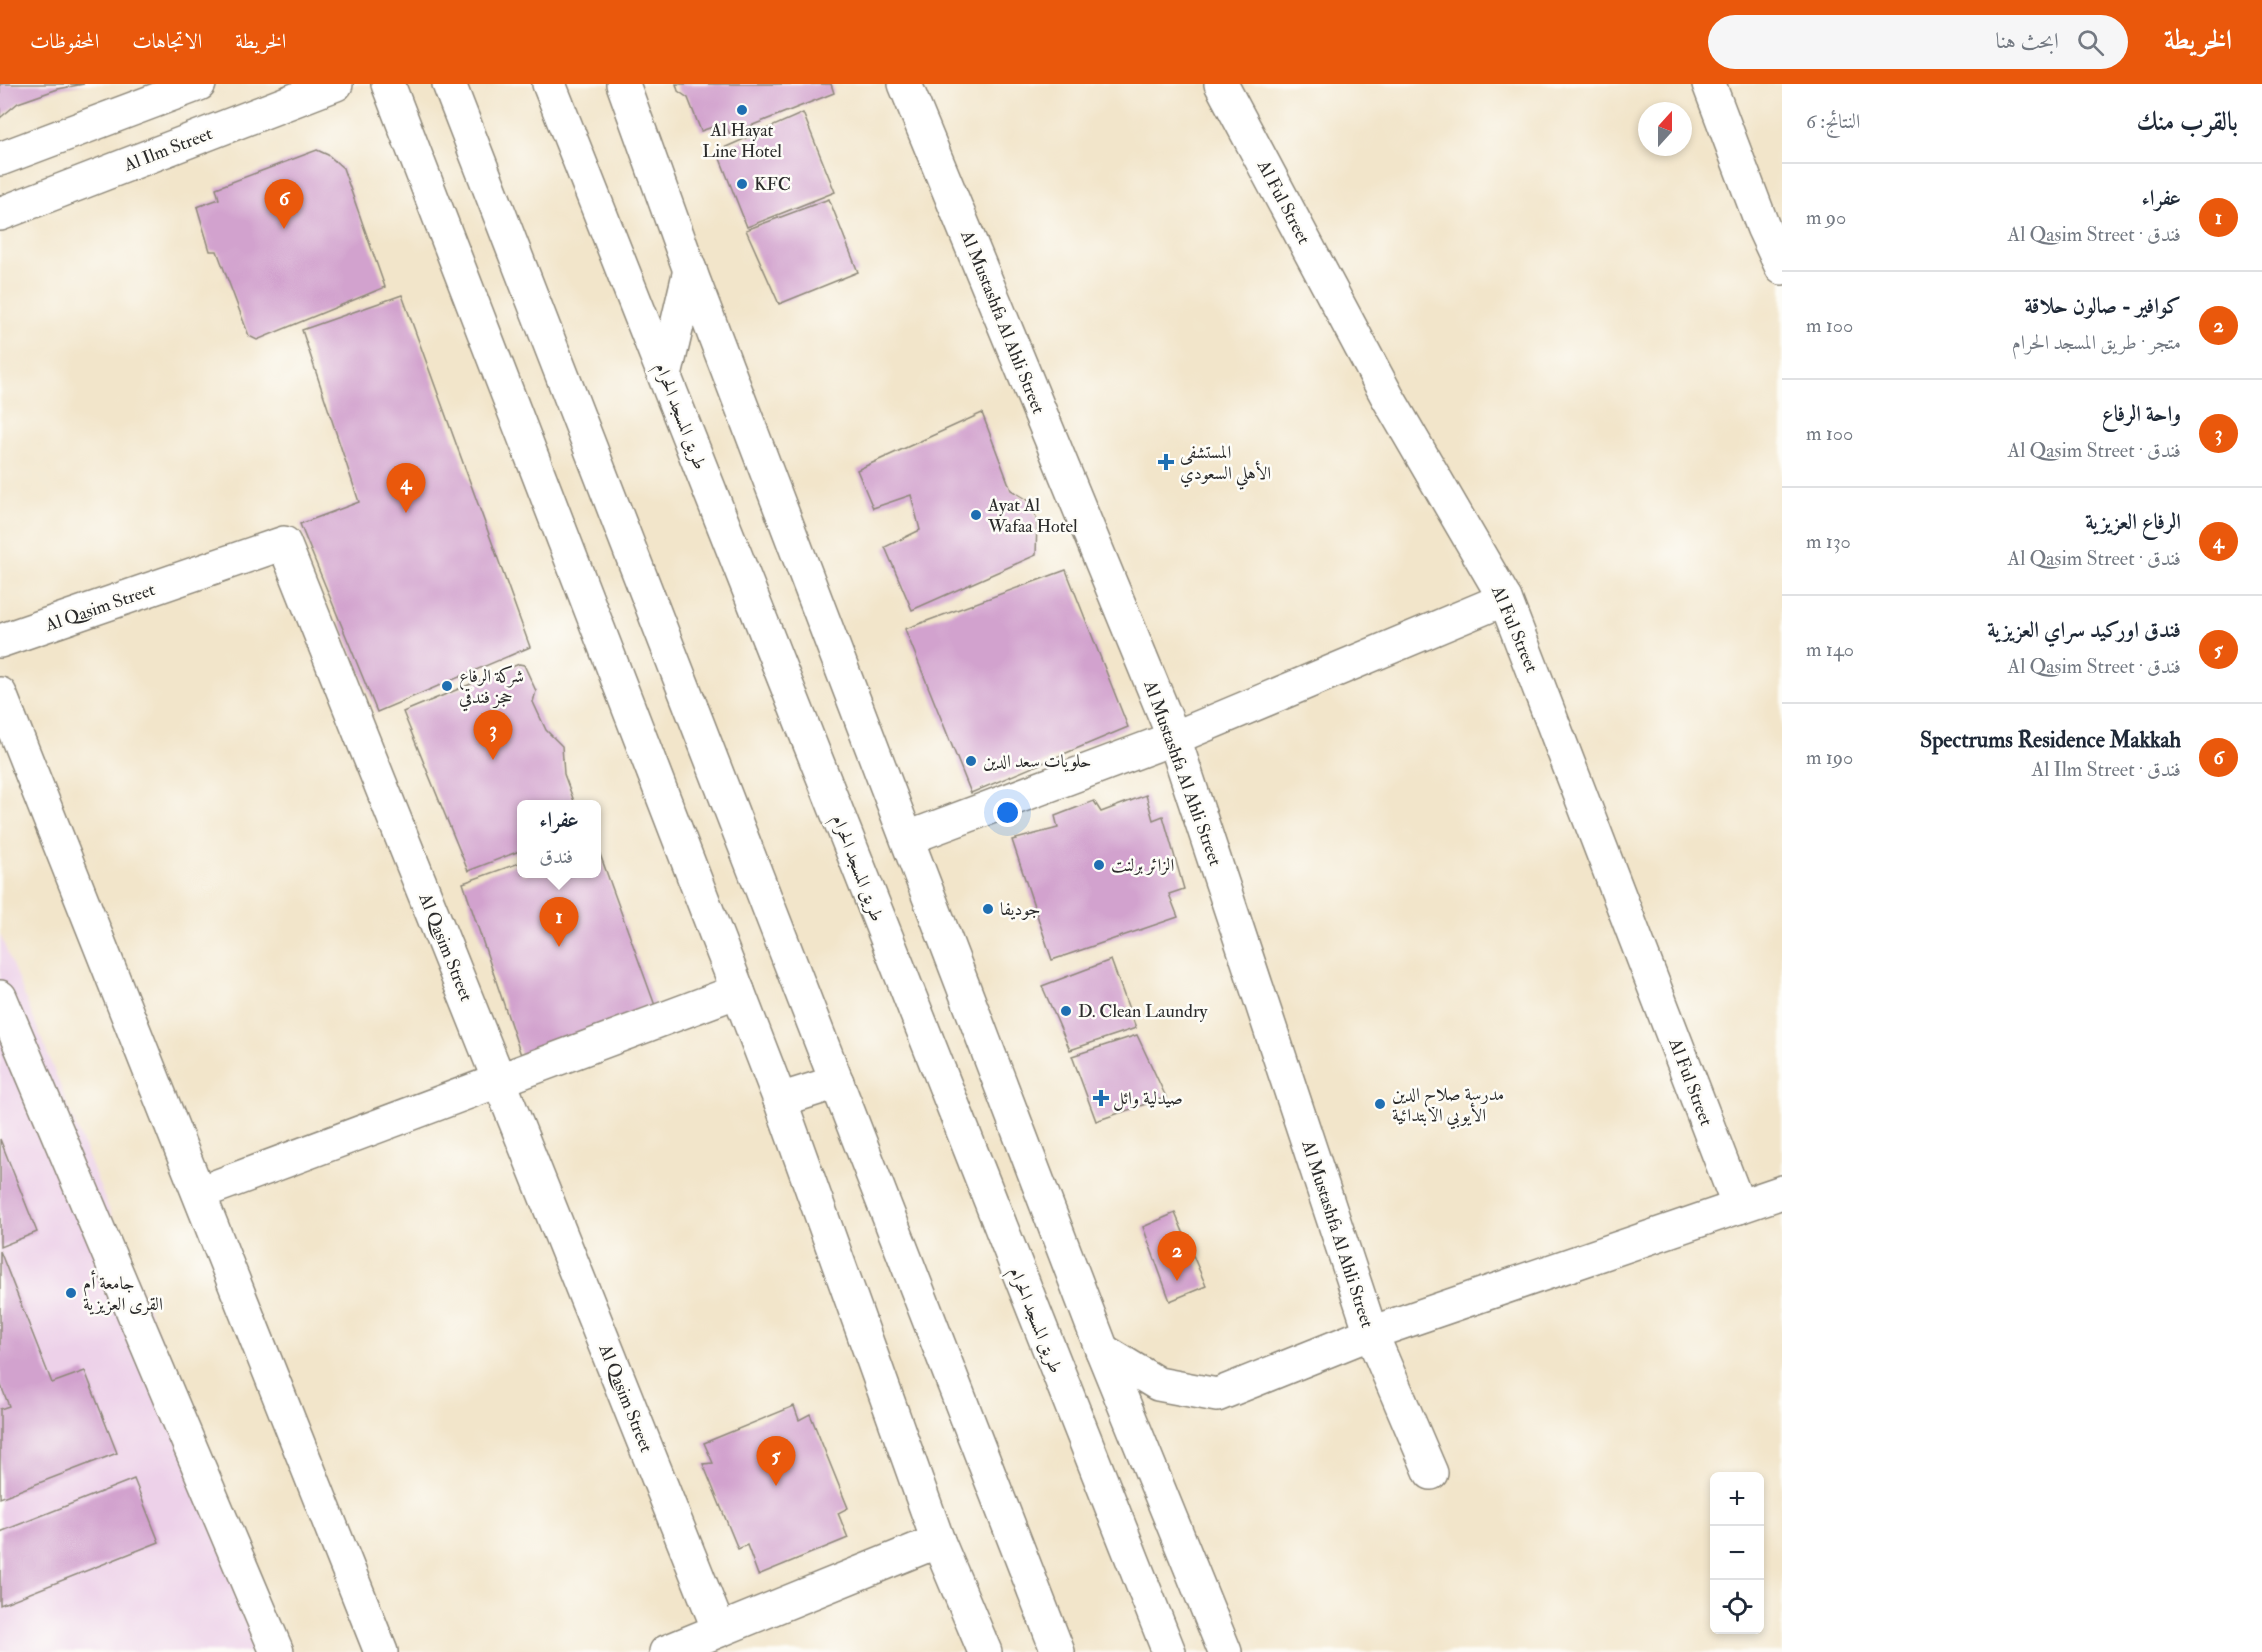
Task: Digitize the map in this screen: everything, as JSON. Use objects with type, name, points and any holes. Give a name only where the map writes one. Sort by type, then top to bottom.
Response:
[{"type":"street","points":[[0,159],[199,84]]},
{"type":"street","name":"Al Ilm Street","points":[[0,214],[336,84]]},
{"type":"street","points":[[388,84],[780,1101],[939,1541],[985,1652]]},
{"type":"street","points":[[449,84],[1058,1652]]},
{"type":"street","name":"طريق المسجد الحرام","points":[[549,84],[1168,1652]]},
{"type":"street","points":[[623,84],[690,270],[1102,1350],[1225,1652]]},
{"type":"street","name":"Al Mustashfa Al Ahli Street","points":[[905,84],[1174,738],[1371,1333],[1431,1473]]},
{"type":"street","name":"Al Ful Street","points":[[1221,84],[1388,396],[1504,599],[1739,1207]]},
{"type":"street","points":[[1709,84],[1763,227],[1782,268]]},
{"type":"street","points":[[665,376],[690,270]]},
{"type":"street","name":"Al Qasim Street","points":[[0,641],[284,543],[719,1630]]},
{"type":"street","points":[[908,838],[1174,738],[1504,599]]},
{"type":"street","points":[[0,694],[381,1652]]},
{"type":"street","points":[[199,1193],[738,991]]},
{"type":"street","points":[[0,997],[277,1652]]},
{"type":"street","points":[[780,1101],[837,1082]]},
{"type":"street","points":[[1102,1350],[1158,1384],[1217,1395],[1371,1333],[1782,1191]]},
{"type":"street","points":[[666,1652],[939,1541]]},
{"type":"shaded area","name":"جامعة أم القرى العزيزية","points":[[0,934],[284,1652],[0,1652]]},
{"type":"building","points":[[0,84],[84,84],[58,89],[18,103],[0,118]]},
{"type":"building","name":"Al Hayat Line Hotel","points":[[676,84],[831,84],[834,93],[730,134],[724,123],[701,131],[688,98],[678,91]]},
{"type":"building","points":[[803,113],[835,192],[747,227],[717,151]]},
{"type":"building","points":[[317,150],[328,155],[343,168],[385,287],[257,340],[249,336],[217,251],[210,251],[197,207],[219,199],[216,188]]},
{"type":"building","points":[[829,199],[858,272],[779,304],[746,230]]},
{"type":"building","points":[[402,295],[530,647],[377,712],[300,524],[359,502],[302,330]]},
{"type":"building","name":"Ayat Al Wafaa Hotel","points":[[982,413],[1011,490],[1031,502],[1037,521],[1036,555],[912,610],[885,547],[920,530],[911,495],[873,508],[857,470]]},
{"type":"building","points":[[1066,570],[1128,727],[971,793],[905,629]]},
{"type":"building","points":[[519,664],[524,665],[536,691],[533,702],[546,730],[562,746],[564,774],[574,800],[517,800],[517,852],[468,871],[403,712]]},
{"type":"building","name":"الزائر برلنت","points":[[1146,795],[1153,820],[1163,816],[1184,889],[1169,894],[1178,917],[1052,960],[1012,840],[1058,828],[1055,816],[1094,801],[1101,812]]},
{"type":"building","points":[[601,857],[657,1011],[524,1064],[463,883],[517,864],[517,878],[601,878]]},
{"type":"building","points":[[1111,960],[1136,1028],[1070,1050],[1042,986]]},
{"type":"building","points":[[1137,1035],[1166,1097],[1096,1121],[1072,1056]]},
{"type":"building","points":[[0,1139],[37,1232],[0,1247]]},
{"type":"building","points":[[1175,1213],[1206,1286],[1170,1301],[1143,1227]]},
{"type":"building","points":[[0,1251],[52,1383],[85,1371],[117,1453],[0,1498],[0,1409],[9,1406],[0,1383]]},
{"type":"building","points":[[794,1406],[799,1420],[810,1414],[848,1508],[838,1513],[848,1538],[758,1575],[747,1545],[738,1549],[703,1464],[713,1463],[704,1443]]},
{"type":"building","points":[[134,1479],[159,1542],[0,1605],[0,1532]]},
{"type":"place","name":"Al Hayat Line Hotel","points":[[742,110]]},
{"type":"place","name":"KFC","points":[[742,184]]},
{"type":"place","name":"Spectrums Residence Makkah","points":[[284,229]]},
{"type":"place","name":"المستشفى الأهلي السعودي","points":[[1166,462]]},
{"type":"place","name":"الرفاع العزيزية","points":[[406,513]]},
{"type":"place","name":"Ayat Al Wafaa Hotel","points":[[976,515]]},
{"type":"place","name":"شركة الرفاع حجز فندقي","points":[[447,686]]},
{"type":"place","name":"واحة الرفاع","points":[[493,760]]},
{"type":"place","name":"حلويات سعد الدين","points":[[971,761]]},
{"type":"place","name":"الزائر برلنت","points":[[1099,865]]},
{"type":"place","name":"جوديفا","points":[[988,909]]},
{"type":"place","name":"عفراء","points":[[559,947]]},
{"type":"place","name":"D. Clean Laundry","points":[[1066,1011]]},
{"type":"place","name":"صيدلية وائل","points":[[1101,1098]]},
{"type":"place","name":"مدرسة صلاح الدين الأيوبي الابتدائية","points":[[1380,1104]]},
{"type":"place","name":"كوافير - صالون حلاقة","points":[[1177,1281]]},
{"type":"place","name":"جامعة أم القرى العزيزية","points":[[71,1293]]},
{"type":"place","name":"فندق اوركيد سراي العزيزية","points":[[776,1486]]}]
